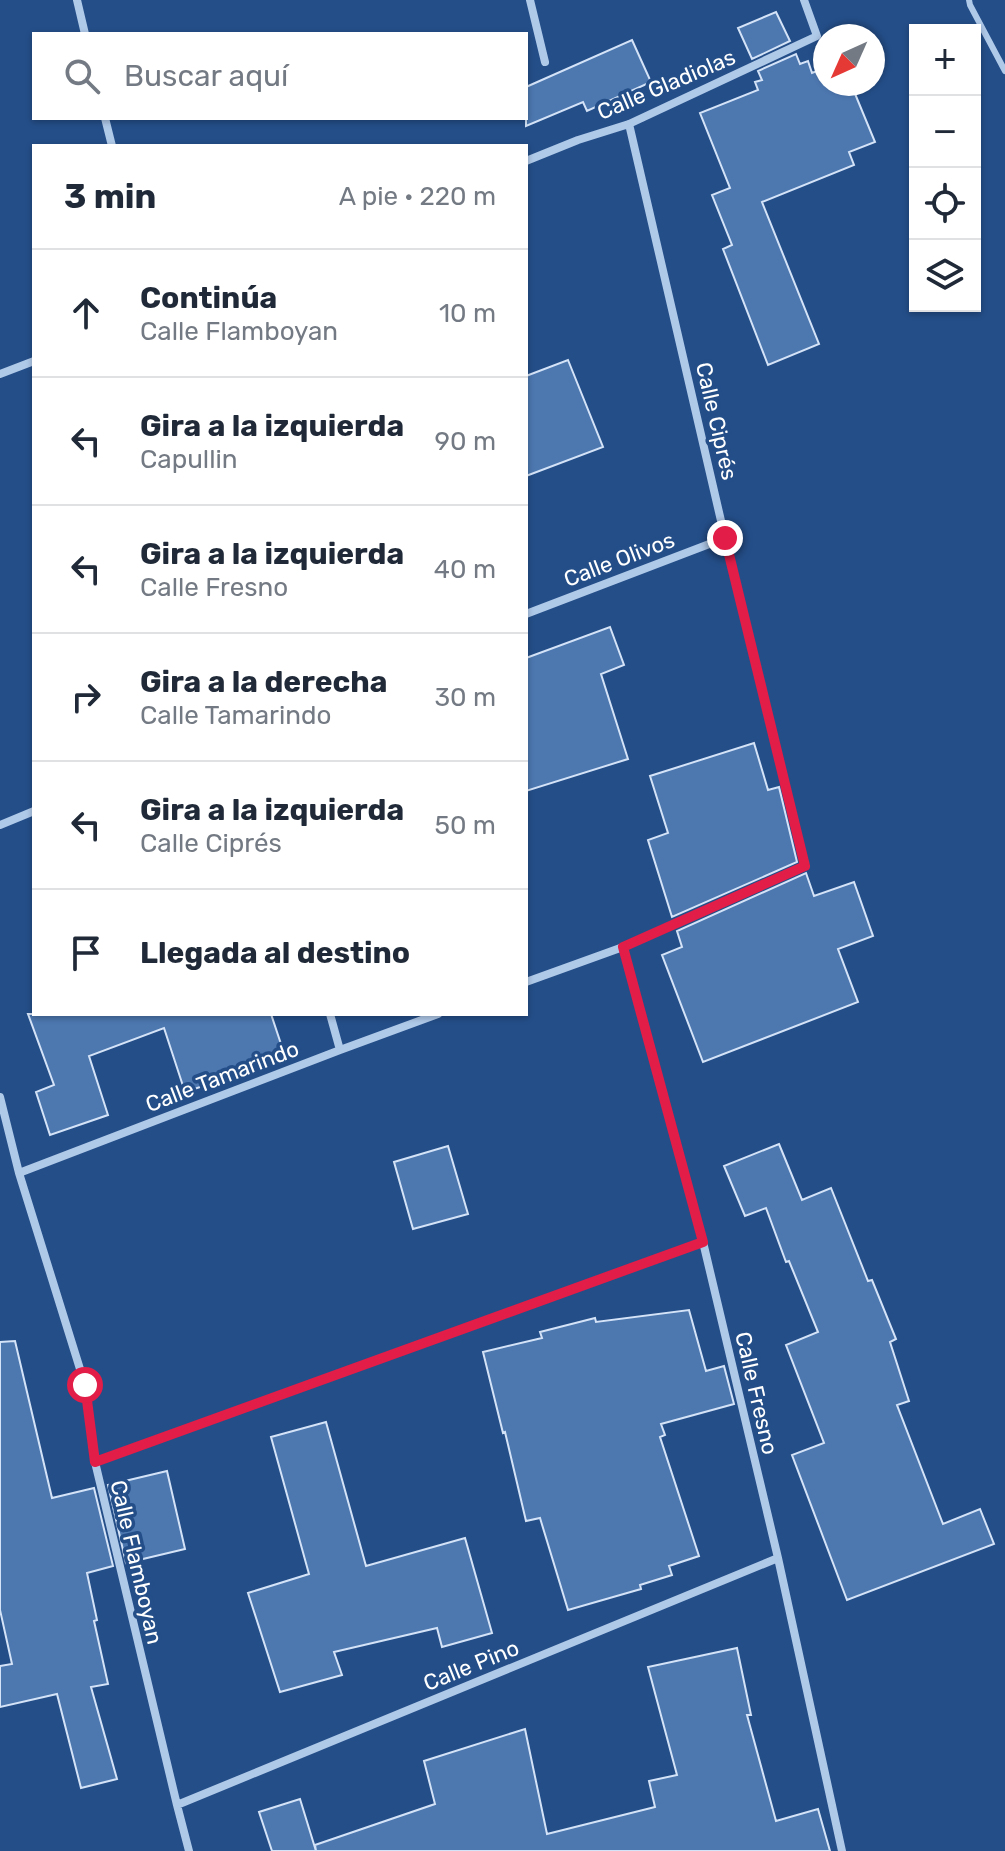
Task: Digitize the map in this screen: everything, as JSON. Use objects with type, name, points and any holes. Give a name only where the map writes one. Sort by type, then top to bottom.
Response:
[{"type":"street","points":[[77,0],[85,32]]},
{"type":"street","points":[[530,0],[545,62]]},
{"type":"street","name":"Calle Gladiolas","points":[[528,160],[629,124],[817,36],[804,0]]},
{"type":"street","points":[[106,120],[112,144]]},
{"type":"street","name":"Calle Ciprés","points":[[623,947],[805,866],[629,124]]},
{"type":"street","points":[[0,374],[32,362]]},
{"type":"street","name":"Calle Olivos","points":[[528,613],[725,538]]},
{"type":"street","points":[[0,825],[32,812]]},
{"type":"street","points":[[528,981],[623,947]]},
{"type":"street","name":"Calle Fresno","points":[[623,947],[703,1242],[778,1558],[842,1851]]},
{"type":"street","points":[[331,1016],[340,1050]]},
{"type":"street","name":"Calle Tamarindo","points":[[19,1173],[433,1016]]},
{"type":"street","name":"Calle Flamboyan","points":[[0,1097],[19,1173],[85,1385],[95,1462],[189,1851]]},
{"type":"street","points":[[95,1462],[703,1242]]},
{"type":"street","name":"Calle Pino","points":[[177,1805],[778,1558]]},
{"type":"lane","points":[[969,0],[1005,71]]},
{"type":"building","points":[[776,12],[790,41],[752,59],[738,28]]},
{"type":"building","points":[[632,40],[651,82],[587,111],[583,102],[526,126],[528,86]]},
{"type":"building","points":[[796,54],[800,64],[808,61],[813,73],[813,96],[856,96],[875,142],[849,152],[854,165],[762,202],[819,344],[768,365],[723,249],[732,245],[712,195],[730,188],[700,113],[758,90],[755,82],[762,80],[758,71]]},
{"type":"building","points":[[568,360],[603,447],[528,475],[528,375]]},
{"type":"building","points":[[610,627],[624,665],[601,674],[628,759],[528,790],[528,657]]},
{"type":"building","points":[[754,743],[768,790],[779,787],[797,862],[672,917],[648,840],[668,833],[650,776]]},
{"type":"building","points":[[806,873],[814,896],[854,882],[873,936],[838,949],[858,1002],[703,1062],[662,955],[682,947],[677,931]]},
{"type":"building","points":[[28,1014],[272,1016],[286,1059],[185,1092],[164,1028],[89,1056],[108,1115],[50,1135],[36,1092],[54,1085]]},
{"type":"building","points":[[779,1144],[802,1200],[831,1188],[868,1281],[872,1280],[896,1339],[890,1342],[909,1401],[897,1405],[943,1524],[980,1509],[994,1544],[847,1600],[792,1455],[824,1443],[786,1345],[818,1332],[789,1261],[786,1262],[766,1208],[745,1216],[724,1166]]},
{"type":"building","points":[[448,1146],[468,1214],[413,1229],[394,1162]]},
{"type":"building","points":[[689,1310],[706,1371],[724,1366],[734,1404],[661,1424],[665,1435],[660,1437],[699,1556],[669,1566],[672,1575],[640,1585],[641,1589],[568,1610],[540,1518],[526,1521],[483,1352],[542,1338],[540,1332],[595,1318],[596,1322]]},
{"type":"building","points":[[15,1341],[52,1498],[94,1488],[113,1566],[87,1573],[108,1684],[91,1687],[117,1779],[81,1788],[57,1694],[0,1707],[0,1666],[12,1664],[0,1610],[0,1342]]},
{"type":"building","points":[[326,1422],[366,1566],[465,1538],[492,1633],[442,1647],[437,1628],[334,1652],[342,1675],[280,1692],[248,1593],[309,1574],[271,1437]]},
{"type":"building","points":[[167,1471],[185,1549],[126,1563],[108,1485]]},
{"type":"building","points":[[737,1648],[751,1715],[747,1715],[776,1821],[818,1809],[830,1851],[316,1851],[315,1845],[435,1804],[424,1761],[525,1729],[547,1834],[655,1807],[649,1781],[677,1775],[648,1667]]},
{"type":"building","points":[[300,1799],[316,1851],[272,1851],[259,1812]]},
{"type":"route","points":[[85,1385],[95,1462],[703,1242],[623,947],[805,866],[725,538]]}]
